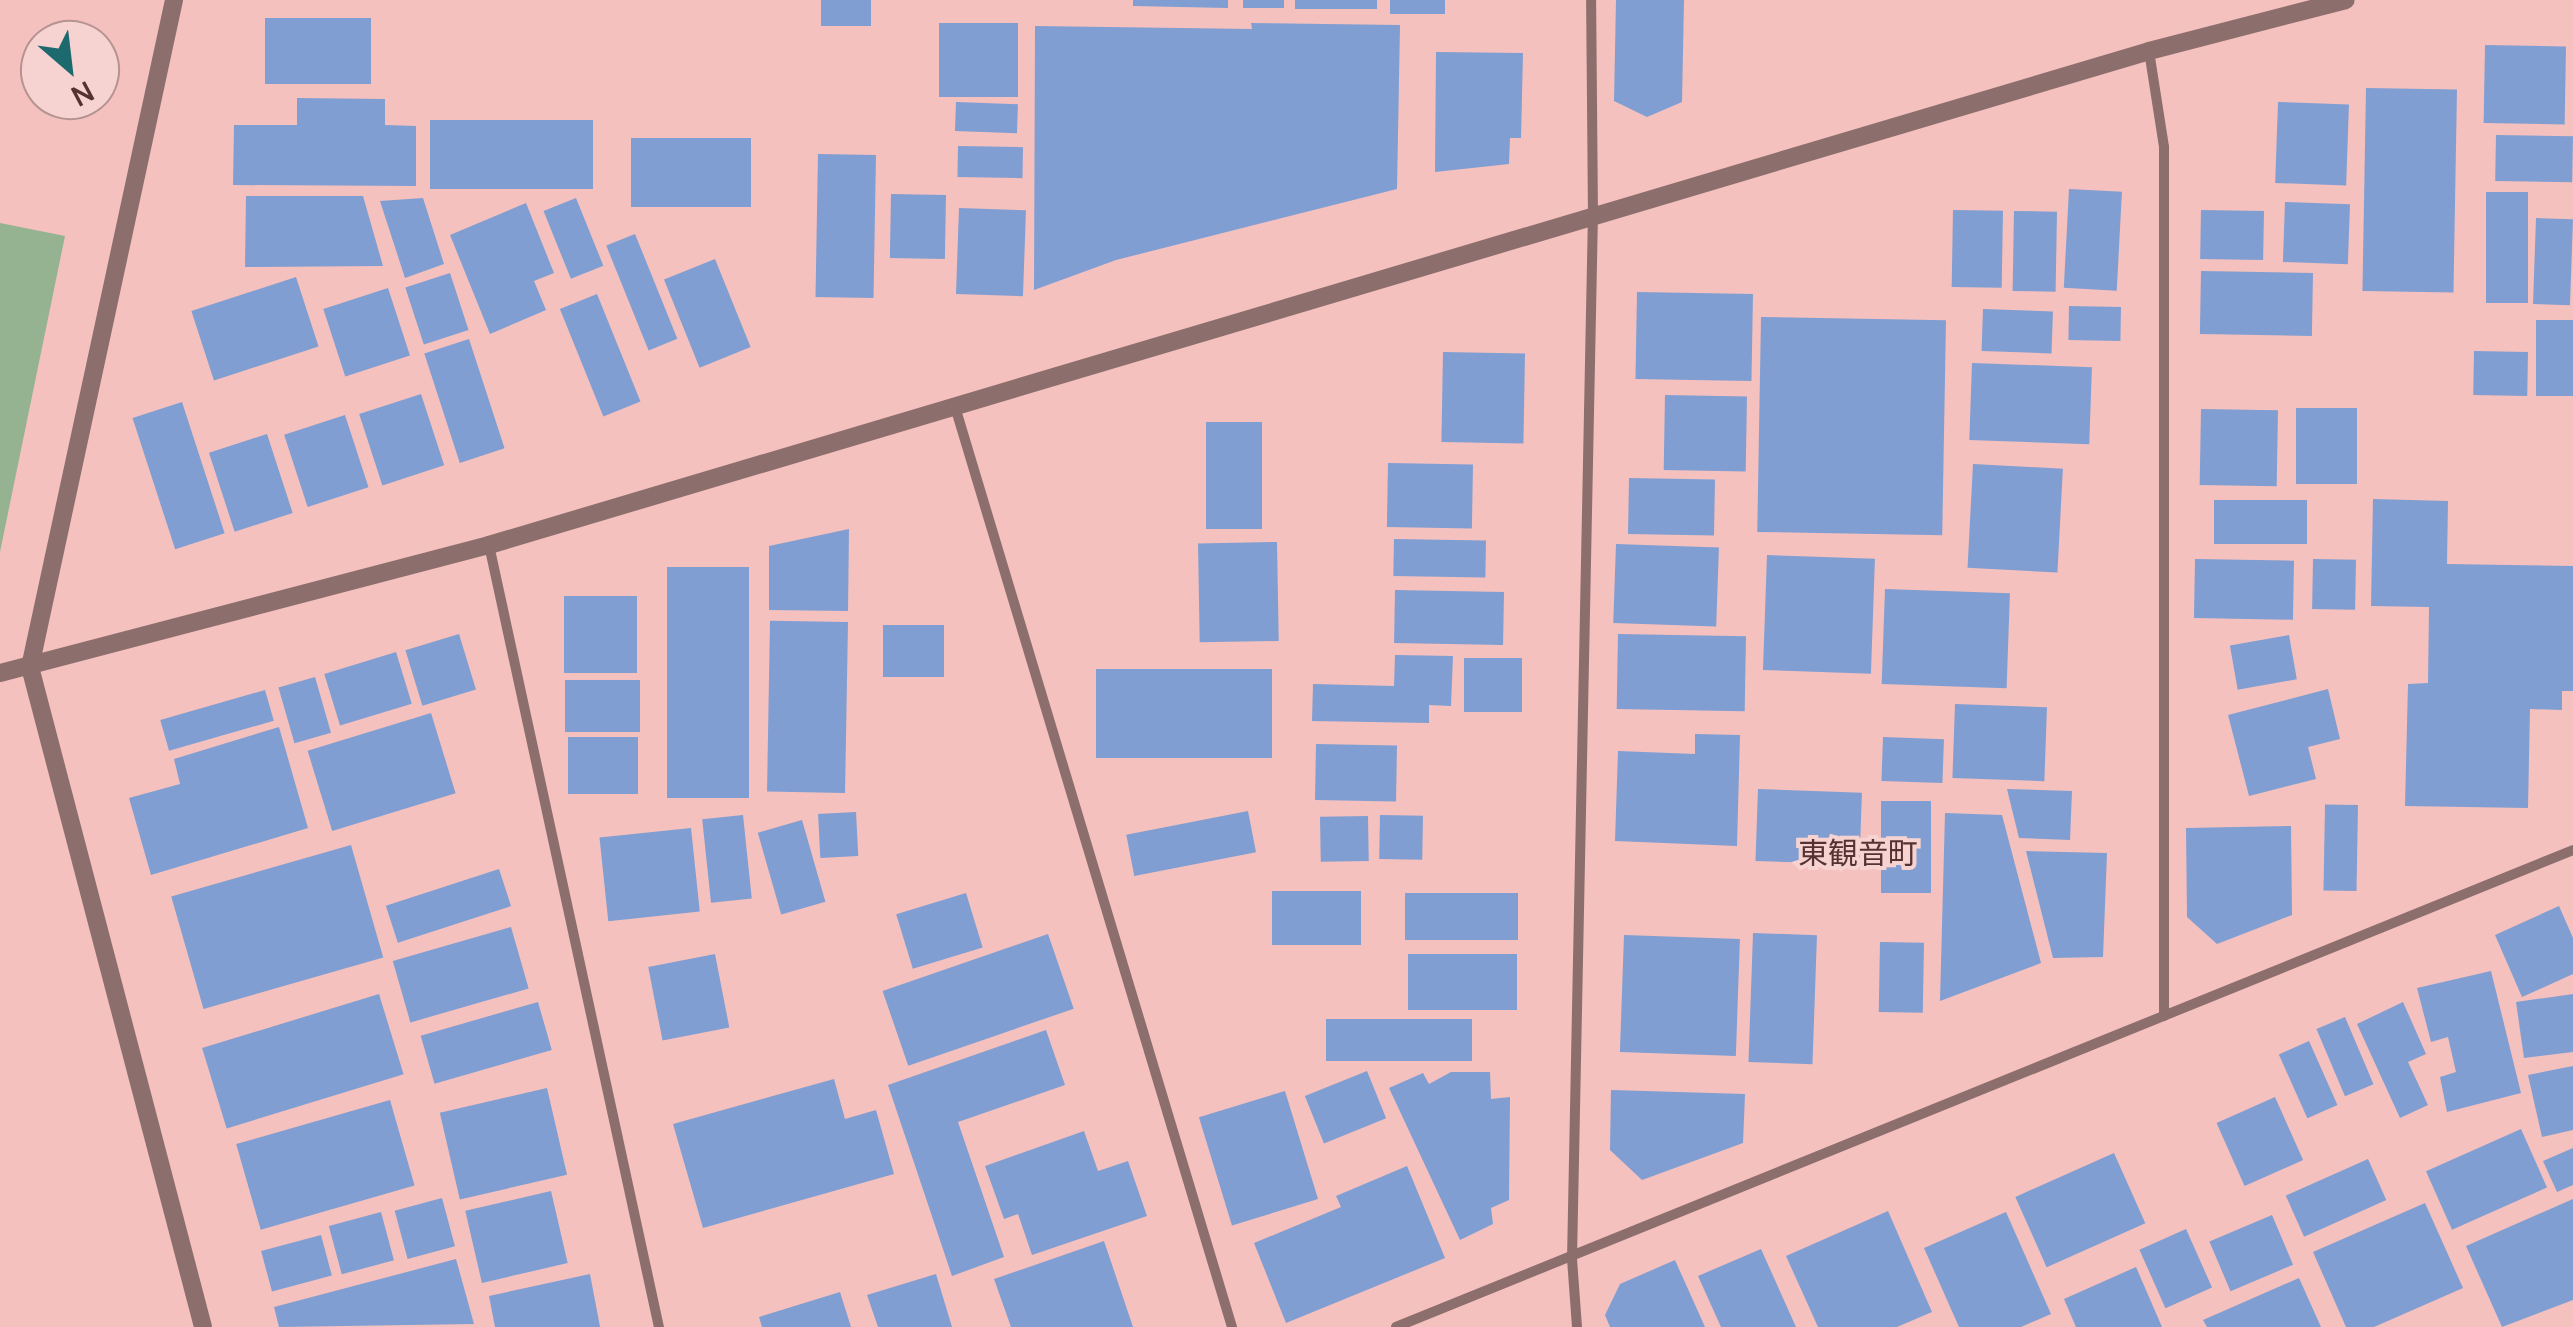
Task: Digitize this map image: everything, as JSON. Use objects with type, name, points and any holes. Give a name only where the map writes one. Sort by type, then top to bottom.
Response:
[{"type":"street","points":[[174,0],[30,668],[203,1327]]},
{"type":"street","points":[[1577,1327],[1572,1259],[1593,217],[1591,0]]},
{"type":"street","points":[[0,673],[490,545],[956,410],[2148,51],[2346,0]]},
{"type":"street","points":[[2148,51],[2164,148],[2164,1016]]},
{"type":"street","points":[[956,410],[1232,1327]]},
{"type":"street","points":[[490,545],[658,1327]]},
{"type":"street","points":[[1396,1327],[1572,1259],[2573,850]]},
{"type":"green space","points":[[0,223],[65,236],[0,552]]},
{"type":"building","points":[[821,0],[871,0],[871,26],[821,26]]},
{"type":"building","points":[[1133,0],[1228,0],[1228,8],[1133,6]]},
{"type":"building","points":[[1243,0],[1284,0],[1284,8],[1243,8]]},
{"type":"building","points":[[1295,0],[1377,0],[1377,9],[1295,9]]},
{"type":"building","points":[[1390,0],[1445,0],[1445,14],[1390,14]]},
{"type":"building","points":[[1616,0],[1684,0],[1682,102],[1647,117],[1614,101]]},
{"type":"building","points":[[265,18],[371,18],[371,84],[265,84]]},
{"type":"building","points":[[939,23],[1018,23],[1018,97],[939,97]]},
{"type":"building","points":[[1251,23],[1400,25],[1397,189],[1116,260],[1034,290],[1035,26],[1252,29]]},
{"type":"building","points":[[2485,45],[2566,46],[2565,124],[2484,123]]},
{"type":"building","points":[[1436,52],[1523,53],[1521,138],[1510,138],[1509,164],[1435,172]]},
{"type":"building","points":[[2366,88],[2457,90],[2453,293],[2362,291]]},
{"type":"building","points":[[297,98],[385,99],[385,125],[416,126],[416,186],[233,185],[234,125],[297,125]]},
{"type":"building","points":[[956,102],[1018,104],[1017,133],[955,131]]},
{"type":"building","points":[[2278,102],[2349,104],[2346,185],[2275,183]]},
{"type":"building","points":[[430,120],[593,120],[593,189],[430,189]]},
{"type":"building","points":[[2496,135],[2573,136],[2572,182],[2495,181]]},
{"type":"building","points":[[631,138],[751,138],[751,207],[631,207]]},
{"type":"building","points":[[958,146],[1023,147],[1022,178],[957,177]]},
{"type":"building","points":[[818,154],[876,155],[873,298],[816,297]]},
{"type":"building","points":[[2069,189],[2122,192],[2117,291],[2064,288]]},
{"type":"building","points":[[2486,192],[2528,192],[2528,303],[2486,303]]},
{"type":"building","points":[[891,194],[946,195],[945,259],[890,258]]},
{"type":"building","points":[[246,196],[363,196],[383,266],[245,267]]},
{"type":"building","points":[[423,198],[444,264],[405,278],[380,201]]},
{"type":"building","points":[[576,198],[603,266],[571,279],[544,211]]},
{"type":"building","points":[[2285,202],[2350,204],[2348,264],[2283,262]]},
{"type":"building","points":[[526,203],[554,273],[534,281],[546,310],[490,334],[450,235]]},
{"type":"building","points":[[959,208],[1026,210],[1023,296],[956,294]]},
{"type":"building","points":[[1953,210],[2003,211],[2002,288],[1952,287]]},
{"type":"building","points":[[2201,210],[2264,211],[2263,260],[2200,259]]},
{"type":"building","points":[[2014,211],[2057,212],[2056,292],[2013,291]]},
{"type":"building","points":[[2536,218],[2573,219],[2570,305],[2533,304]]},
{"type":"building","points":[[635,234],[677,339],[649,350],[606,246]]},
{"type":"building","points":[[715,259],[751,347],[700,368],[664,280]]},
{"type":"building","points":[[2201,271],[2313,273],[2312,336],[2200,334]]},
{"type":"building","points":[[450,273],[469,330],[424,345],[405,288]]},
{"type":"building","points":[[296,277],[319,346],[214,380],[191,311]]},
{"type":"building","points":[[388,288],[410,356],[345,377],[323,309]]},
{"type":"building","points":[[1637,292],[1753,294],[1751,381],[1635,379]]},
{"type":"building","points":[[597,294],[640,402],[603,417],[560,309]]},
{"type":"building","points":[[2069,306],[2121,307],[2120,341],[2068,340]]},
{"type":"building","points":[[1983,309],[2053,311],[2051,353],[1982,351]]},
{"type":"building","points":[[1761,317],[1946,320],[1942,535],[1757,532]]},
{"type":"building","points":[[2536,320],[2573,320],[2573,396],[2536,396]]},
{"type":"building","points":[[469,339],[505,448],[460,463],[424,354]]},
{"type":"building","points":[[2474,351],[2528,352],[2527,396],[2473,395]]},
{"type":"building","points":[[1443,352],[1525,353],[1523,443],[1441,442]]},
{"type":"building","points":[[1972,363],[2092,367],[2089,444],[1969,440]]},
{"type":"building","points":[[421,394],[444,465],[382,485],[359,414]]},
{"type":"building","points":[[1665,395],[1747,396],[1746,471],[1664,470]]},
{"type":"building","points":[[182,402],[225,533],[175,549],[133,418]]},
{"type":"building","points":[[2296,408],[2357,408],[2357,484],[2296,484]]},
{"type":"building","points":[[2201,409],[2278,410],[2277,486],[2200,485]]},
{"type":"building","points":[[345,415],[368,487],[308,507],[284,435]]},
{"type":"building","points":[[1206,422],[1262,422],[1262,529],[1206,529]]},
{"type":"building","points":[[267,434],[293,513],[235,532],[209,453]]},
{"type":"building","points":[[1388,463],[1473,464],[1472,528],[1387,527]]},
{"type":"building","points":[[1973,464],[2063,469],[2057,573],[1968,568]]},
{"type":"building","points":[[1629,478],[1715,480],[1714,535],[1628,534]]},
{"type":"building","points":[[2373,499],[2448,501],[2447,564],[2573,566],[2573,691],[2562,691],[2562,710],[2530,709],[2528,808],[2405,806],[2408,684],[2428,683],[2429,607],[2371,606]]},
{"type":"building","points":[[2214,500],[2307,500],[2307,544],[2214,544]]},
{"type":"building","points":[[849,529],[848,611],[769,610],[769,546]]},
{"type":"building","points":[[1394,539],[1486,541],[1485,578],[1393,576]]},
{"type":"building","points":[[1277,542],[1279,641],[1200,642],[1198,543]]},
{"type":"building","points":[[1616,544],[1719,548],[1716,627],[1613,623]]},
{"type":"building","points":[[1767,555],[1875,559],[1871,674],[1763,670]]},
{"type":"building","points":[[2195,559],[2294,561],[2293,620],[2194,618]]},
{"type":"building","points":[[2313,559],[2356,560],[2355,610],[2312,609]]},
{"type":"building","points":[[667,567],[749,567],[749,798],[667,798]]},
{"type":"building","points":[[1885,589],[2010,593],[2007,688],[1882,684]]},
{"type":"building","points":[[1395,590],[1504,592],[1503,645],[1394,643]]},
{"type":"building","points":[[564,596],[637,596],[637,673],[564,673]]},
{"type":"building","points":[[770,621],[848,622],[845,793],[767,792]]},
{"type":"building","points":[[883,625],[944,625],[944,677],[883,677]]},
{"type":"building","points":[[459,634],[476,689],[422,706],[405,650]]},
{"type":"building","points":[[1618,634],[1746,636],[1745,711],[1617,709]]},
{"type":"building","points":[[2289,635],[2297,679],[2238,690],[2230,645]]},
{"type":"building","points":[[396,652],[412,704],[340,726],[324,674]]},
{"type":"building","points":[[1395,655],[1453,656],[1451,706],[1429,705],[1429,723],[1312,721],[1313,684],[1394,686]]},
{"type":"building","points":[[1464,658],[1522,658],[1522,712],[1464,712]]},
{"type":"building","points":[[1096,669],[1272,669],[1272,758],[1096,758]]},
{"type":"building","points":[[315,677],[331,733],[294,743],[278,687]]},
{"type":"building","points":[[565,680],[640,680],[640,732],[565,732]]},
{"type":"building","points":[[2328,689],[2340,739],[2308,747],[2316,779],[2249,796],[2228,715]]},
{"type":"building","points":[[265,690],[274,721],[169,751],[160,720]]},
{"type":"building","points":[[1955,704],[2047,707],[2044,781],[1952,778]]},
{"type":"building","points":[[431,713],[456,793],[332,831],[308,751]]},
{"type":"building","points":[[279,727],[308,828],[151,875],[129,798],[180,784],[174,759]]},
{"type":"building","points":[[1695,734],[1740,735],[1737,846],[1615,841],[1618,751],[1695,754]]},
{"type":"building","points":[[568,737],[638,737],[638,794],[568,794]]},
{"type":"building","points":[[1883,737],[1944,739],[1942,783],[1881,781]]},
{"type":"building","points":[[1316,744],[1397,745],[1396,801],[1315,800]]},
{"type":"building","points":[[1758,789],[1862,793],[1859,865],[1755,861]]},
{"type":"building","points":[[2007,789],[2072,791],[2070,840],[2019,838]]},
{"type":"building","points":[[1881,801],[1931,801],[1931,893],[1881,893]]},
{"type":"building","points":[[2325,804],[2358,805],[2356,891],[2324,890]]},
{"type":"building","points":[[1248,811],[1256,852],[1134,876],[1126,835]]},
{"type":"building","points":[[856,812],[858,856],[820,858],[818,814]]},
{"type":"building","points":[[1945,813],[2002,815],[2041,963],[1940,1001]]},
{"type":"building","points":[[743,815],[752,899],[711,903],[702,819]]},
{"type":"building","points":[[1380,815],[1423,816],[1422,860],[1379,859]]},
{"type":"building","points":[[1368,816],[1369,861],[1321,862],[1320,817]]},
{"type":"building","points":[[802,820],[825,902],[781,914],[758,833]]},
{"type":"building","points":[[2291,826],[2292,915],[2217,944],[2187,917],[2186,828]]},
{"type":"building","points":[[691,828],[700,912],[608,921],[600,838]]},
{"type":"building","points":[[351,845],[383,957],[203,1009],[171,897]]},
{"type":"building","points":[[2026,851],[2107,853],[2103,957],[2053,958]]},
{"type":"building","points":[[499,869],[511,906],[398,943],[386,906]]},
{"type":"building","points":[[1272,891],[1361,891],[1361,945],[1272,945]]},
{"type":"building","points":[[966,893],[983,948],[913,969],[896,914]]},
{"type":"building","points":[[1405,893],[1518,893],[1518,940],[1405,940]]},
{"type":"building","points":[[2559,906],[2573,938],[2573,974],[2522,997],[2495,935]]},
{"type":"building","points":[[511,927],[529,989],[410,1022],[393,961]]},
{"type":"building","points":[[1753,933],[1817,935],[1812,1064],[1748,1062]]},
{"type":"building","points":[[1048,934],[1074,1009],[908,1066],[883,991]]},
{"type":"building","points":[[1624,935],[1740,939],[1736,1056],[1620,1052]]},
{"type":"building","points":[[1880,942],[1924,943],[1923,1013],[1879,1012]]},
{"type":"building","points":[[715,954],[729,1028],[663,1041],[648,967]]},
{"type":"building","points":[[1408,954],[1517,954],[1517,1010],[1408,1010]]},
{"type":"building","points":[[2491,971],[2521,1093],[2447,1112],[2440,1077],[2456,1072],[2448,1037],[2431,1042],[2417,988]]},
{"type":"building","points":[[379,994],[404,1074],[227,1128],[202,1048]]},
{"type":"building","points":[[2573,994],[2573,1052],[2524,1058],[2516,1002]]},
{"type":"building","points":[[538,1002],[552,1050],[435,1084],[421,1036]]},
{"type":"building","points":[[2403,1002],[2426,1054],[2408,1062],[2428,1105],[2400,1118],[2357,1024]]},
{"type":"building","points":[[2345,1017],[2374,1084],[2345,1096],[2316,1029]]},
{"type":"building","points":[[1326,1019],[1472,1019],[1472,1061],[1326,1061]]},
{"type":"building","points":[[1046,1030],[1065,1085],[958,1122],[1004,1257],[952,1276],[888,1085]]},
{"type":"building","points":[[2309,1041],[2337,1105],[2307,1118],[2279,1054]]},
{"type":"building","points":[[2573,1066],[2573,1130],[2542,1137],[2528,1075]]},
{"type":"building","points":[[1367,1071],[1386,1118],[1324,1143],[1305,1096]]},
{"type":"building","points":[[1451,1072],[1490,1072],[1491,1099],[1510,1097],[1509,1200],[1491,1208],[1493,1224],[1460,1240],[1389,1088],[1423,1073],[1429,1084]]},
{"type":"building","points":[[834,1079],[845,1119],[876,1110],[894,1174],[703,1228],[673,1124]]},
{"type":"building","points":[[547,1088],[567,1175],[460,1199],[440,1113]]},
{"type":"building","points":[[1611,1090],[1745,1094],[1743,1143],[1642,1180],[1610,1150]]},
{"type":"building","points":[[1285,1091],[1318,1199],[1232,1225],[1199,1117]]},
{"type":"building","points":[[2275,1097],[2303,1160],[2245,1186],[2217,1123]]},
{"type":"building","points":[[390,1100],[415,1186],[261,1230],[236,1144]]},
{"type":"building","points":[[2521,1129],[2547,1187],[2452,1230],[2426,1171]]},
{"type":"building","points":[[1084,1131],[1098,1171],[1128,1161],[1147,1216],[1032,1255],[1018,1214],[1004,1219],[985,1166]]},
{"type":"building","points":[[2573,1148],[2573,1185],[2557,1192],[2543,1161]]},
{"type":"building","points":[[2114,1153],[2145,1223],[2047,1267],[2015,1197]]},
{"type":"building","points":[[2368,1159],[2386,1200],[2304,1237],[2286,1196]]},
{"type":"building","points":[[1407,1166],[1445,1258],[1286,1323],[1254,1243],[1341,1207],[1336,1196]]},
{"type":"building","points":[[551,1191],[568,1263],[482,1283],[465,1211]]},
{"type":"building","points":[[442,1198],[455,1246],[408,1259],[395,1211]]},
{"type":"building","points":[[2573,1199],[2573,1300],[2502,1327],[2466,1246]]},
{"type":"building","points":[[2425,1203],[2463,1288],[2374,1327],[2346,1327],[2313,1252]]},
{"type":"building","points":[[1888,1211],[1932,1312],[1897,1327],[1818,1327],[1786,1256]]},
{"type":"building","points":[[381,1212],[394,1260],[342,1274],[329,1226]]},
{"type":"building","points":[[2006,1212],[2051,1314],[2021,1327],[1959,1327],[1924,1248]]},
{"type":"building","points":[[2272,1215],[2293,1265],[2231,1291],[2209,1242]]},
{"type":"building","points":[[2186,1229],[2212,1287],[2165,1308],[2139,1250]]},
{"type":"building","points":[[321,1235],[332,1276],[272,1292],[261,1251]]},
{"type":"building","points":[[1104,1241],[1133,1327],[1011,1327],[994,1279]]},
{"type":"building","points":[[1761,1249],[1796,1327],[1721,1327],[1698,1276]]},
{"type":"building","points":[[456,1259],[474,1324],[279,1327],[274,1307]]},
{"type":"building","points":[[1675,1260],[1705,1327],[1610,1327],[1605,1315],[1620,1284]]},
{"type":"building","points":[[2136,1267],[2162,1327],[2076,1327],[2064,1299]]},
{"type":"building","points":[[590,1274],[600,1327],[495,1327],[489,1296]]},
{"type":"building","points":[[936,1274],[952,1327],[878,1327],[867,1295]]},
{"type":"building","points":[[2299,1278],[2321,1327],[2207,1327],[2203,1320]]},
{"type":"building","points":[[840,1292],[851,1327],[762,1327],[759,1317]]},
{"type":"district","name":"東観音町","points":[[1858,853]]}]
